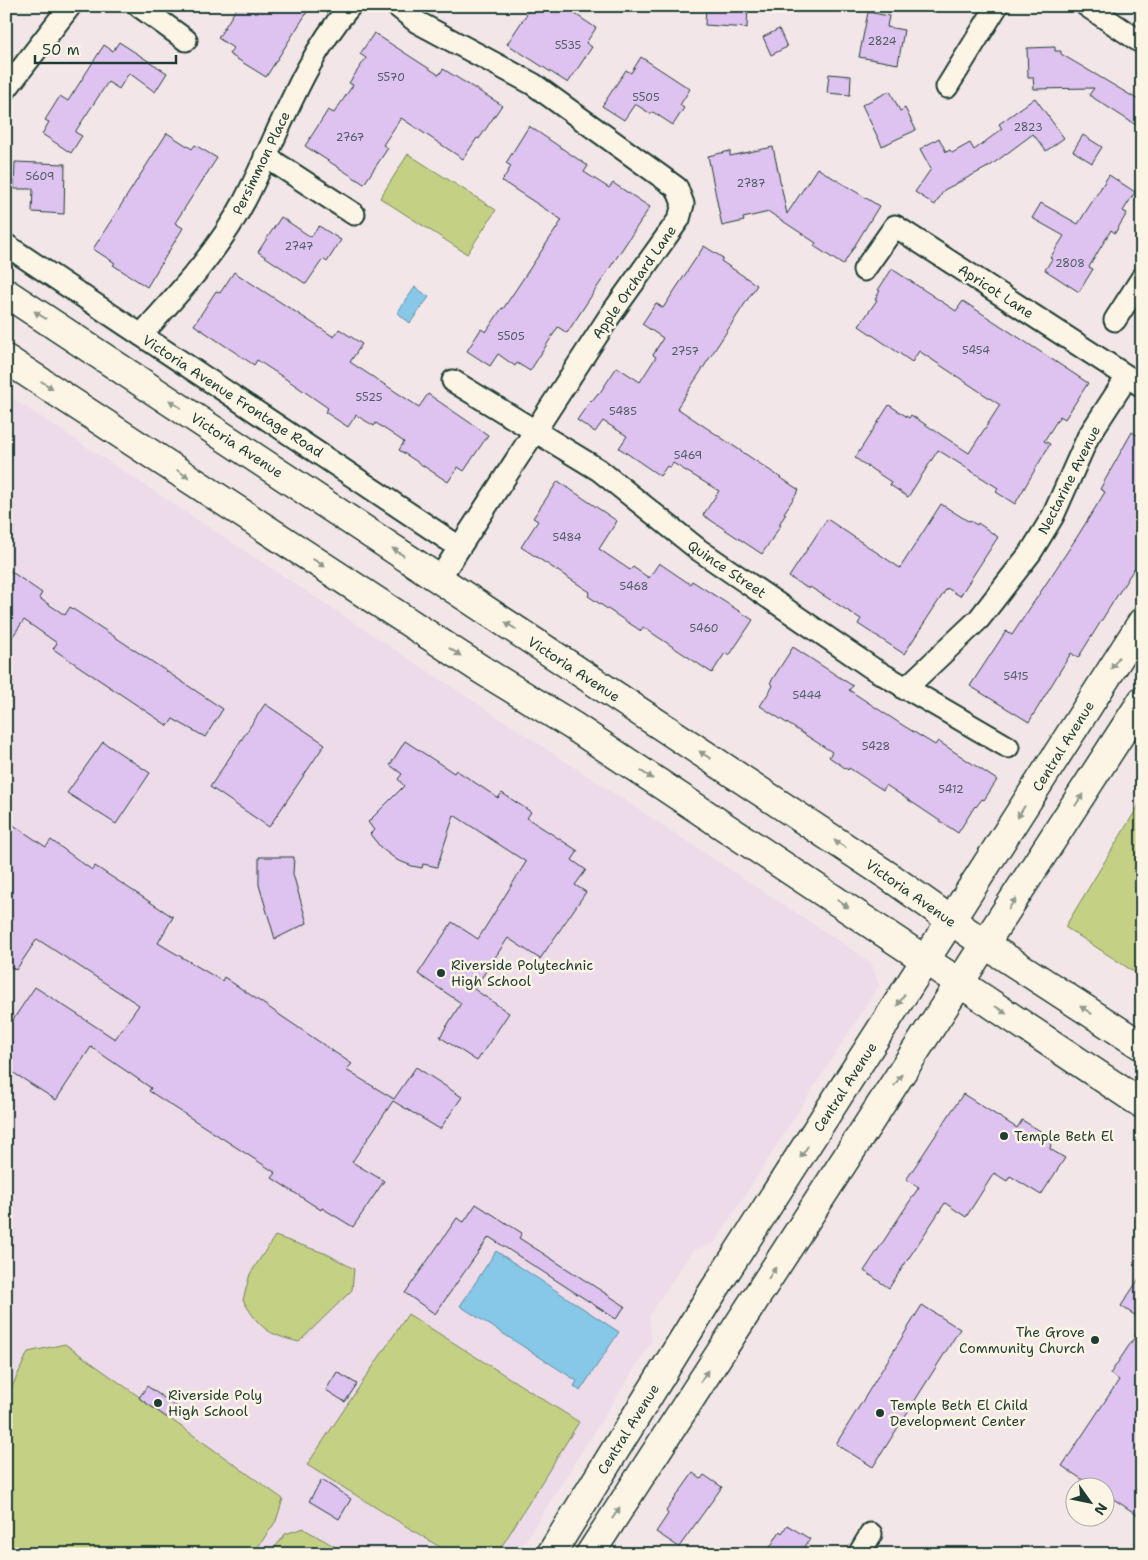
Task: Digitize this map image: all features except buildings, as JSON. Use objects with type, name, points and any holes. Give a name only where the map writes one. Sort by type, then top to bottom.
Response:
[{"type":"main road","name":"Victoria Avenue","points":[[6,292],[890,877],[986,945],[1142,1046]]},
{"type":"main road","points":[[6,359],[482,670],[573,726],[927,959],[1142,1104]]},
{"type":"main road","name":"Central Avenue","points":[[551,1554],[712,1293],[952,922],[1142,622]]},
{"type":"main road","points":[[590,1554],[728,1338],[986,945],[1142,701]]},
{"type":"street","points":[[6,89],[70,6]]},
{"type":"street","points":[[139,6],[186,40]]},
{"type":"street","name":"Persimmon Place","points":[[141,335],[190,279],[222,238],[245,200],[305,72],[350,6]]},
{"type":"street","name":"Apple Orchard Lane","points":[[397,6],[417,22],[533,84],[677,188],[683,204],[679,219],[654,251],[534,430],[439,579]]},
{"type":"street","points":[[947,87],[997,6]]},
{"type":"street","points":[[1087,6],[1142,43]]},
{"type":"street","points":[[265,156],[354,214]]},
{"type":"street","name":"Apricot Lane","points":[[864,270],[895,226],[1134,382]]},
{"type":"street","name":"Victoria Avenue Frontage Road","points":[[6,245],[459,547]]},
{"type":"street","points":[[1115,320],[1142,278]]},
{"type":"street","name":"Quince Street","points":[[453,381],[600,470],[698,550],[905,689],[1008,747]]},
{"type":"street","name":"Nectarine Avenue","points":[[905,689],[979,619],[1031,552],[1053,516],[1088,437],[1134,382]]},
{"type":"street","points":[[859,1554],[872,1534]]},
{"type":"shaded area","name":"Riverside Polytechnic High School","points":[[6,394],[871,962],[879,985],[714,1244],[693,1250],[649,1316],[652,1341],[517,1554],[6,1554]]},
{"type":"green space","points":[[408,154],[496,210],[467,254],[380,198]]},
{"type":"green space","points":[[1142,800],[1142,977],[1065,927]]},
{"type":"green space","points":[[275,1236],[327,1254],[354,1269],[352,1290],[299,1342],[279,1336],[265,1329],[254,1318],[243,1300],[250,1274]]},
{"type":"green space","points":[[408,1314],[579,1422],[497,1554],[451,1554],[307,1465]]},
{"type":"green space","points":[[65,1344],[283,1499],[276,1521],[253,1554],[6,1554],[6,1400],[28,1352]]},
{"type":"green space","points":[[304,1528],[348,1554],[270,1554],[285,1534]]},
{"type":"water","points":[[415,287],[429,297],[410,323],[397,313]]},
{"type":"water","points":[[496,1251],[619,1332],[580,1391],[574,1386],[577,1381],[460,1306]]},
{"type":"place","name":"Riverside Polytechnic High School","points":[[441,973]]},
{"type":"place","name":"Temple Beth El","points":[[1004,1136]]},
{"type":"place","name":"The Grove Community Church","points":[[1095,1340]]},
{"type":"place","name":"Riverside Poly High School","points":[[158,1403]]},
{"type":"place","name":"Temple Beth El Child Development Center","points":[[880,1413]]}]
